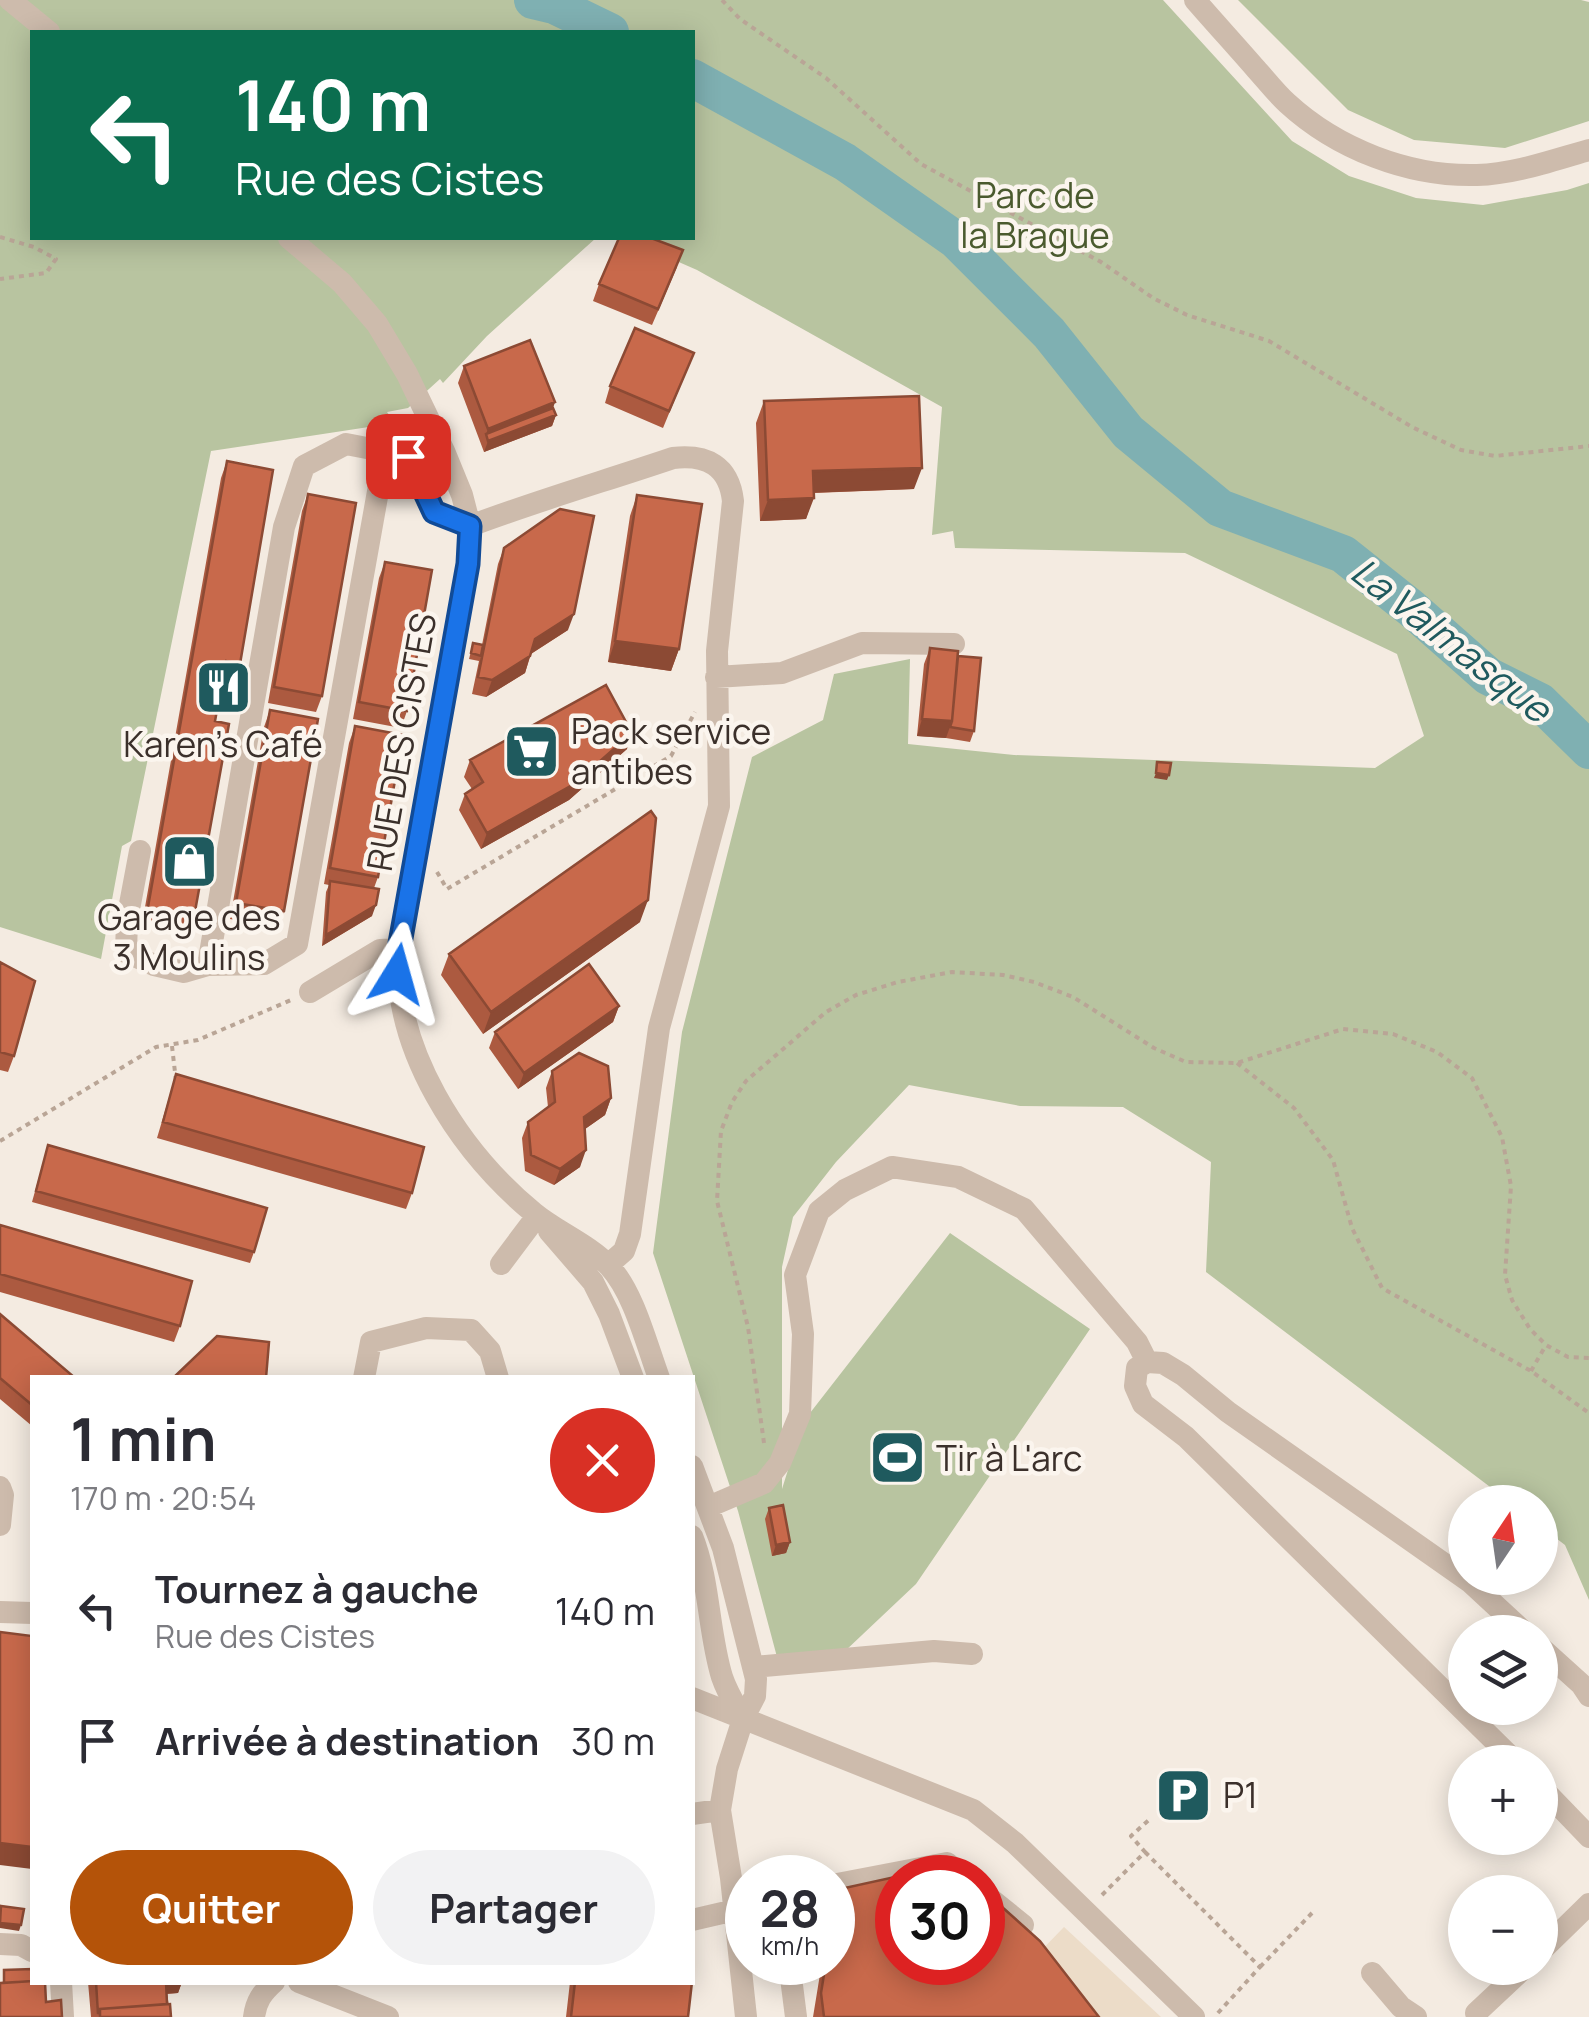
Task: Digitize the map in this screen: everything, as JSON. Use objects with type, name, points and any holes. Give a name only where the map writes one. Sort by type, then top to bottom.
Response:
[{"type":"street","points":[[10,0],[46,30]]},
{"type":"street","points":[[1195,0],[1286,102],[1315,125],[1375,156],[1410,168],[1478,175],[1537,165],[1589,150]]},
{"type":"street","points":[[292,240],[342,282],[378,324],[444,451],[470,526]]},
{"type":"street","points":[[208,964],[284,527],[304,466],[346,444],[408,456],[434,512],[470,526],[673,458],[686,457],[714,465],[726,475],[733,501],[716,677],[719,806],[659,1028],[630,1234],[624,1251],[608,1265]]},
{"type":"street","name":"RUE DES CISTES","points":[[140,850],[127,920],[126,952],[154,966],[184,972],[208,964],[264,964],[296,944],[382,468],[396,454]]},
{"type":"street","name":"RUE DES CISTES","points":[[470,526],[468,564],[399,949],[397,974],[405,1022],[423,1069],[469,1148],[508,1191],[608,1265],[620,1280],[658,1375]]},
{"type":"street","points":[[716,677],[782,673],[862,643],[954,644]]},
{"type":"street","points":[[310,992],[380,950],[399,949]]},
{"type":"street","points":[[708,1507],[764,1484],[780,1462],[800,1414],[803,1334],[794,1274],[819,1211],[845,1190],[892,1168],[958,1177],[1024,1209],[1137,1342],[1147,1362]]},
{"type":"street","points":[[500,1264],[537,1216]]},
{"type":"street","name":"RUE DES CISTES","points":[[537,1216],[593,1282],[632,1375]]},
{"type":"street","points":[[365,1375],[371,1342],[426,1328],[471,1330],[490,1350],[497,1375]]},
{"type":"street","points":[[1499,1745],[1186,1437],[1144,1404],[1136,1386],[1137,1368],[1147,1362],[1163,1363],[1184,1375],[1228,1412],[1470,1582],[1506,1615]]},
{"type":"street","points":[[695,1474],[723,1548],[756,1679],[755,1696],[727,1769],[720,1810],[730,1855]]},
{"type":"street","points":[[0,1488],[0,1525]]},
{"type":"street","points":[[695,1547],[707,1590],[721,1673],[728,1695],[743,1719]]},
{"type":"street","points":[[0,1612],[30,1613]]},
{"type":"street","points":[[754,1667],[934,1651],[972,1654]]},
{"type":"street","points":[[1558,1664],[1589,1696]]},
{"type":"street","points":[[695,1699],[973,1810],[1015,1843],[1194,2017]]},
{"type":"street","points":[[1558,1805],[1589,1837]]},
{"type":"street","points":[[695,1814],[720,1810]]},
{"type":"street","points":[[1558,1934],[1589,1904]]},
{"type":"street","points":[[1005,1911],[1023,1926]]},
{"type":"street","points":[[695,1919],[725,1913]]},
{"type":"street","points":[[0,1944],[30,1950]]},
{"type":"street","points":[[1372,1972],[1407,2014]]},
{"type":"street","points":[[60,1985],[62,2017]]},
{"type":"street","points":[[254,2017],[256,2005],[271,1985]]},
{"type":"street","points":[[306,1985],[375,2014]]},
{"type":"street","points":[[745,1985],[746,2017]]},
{"type":"street","points":[[793,1985],[796,2017]]},
{"type":"street","points":[[1473,2015],[1506,1985]]},
{"type":"street","points":[[1473,2015],[1492,2013],[1500,2017]]},
{"type":"path","points":[[722,0],[740,19],[826,78],[921,164],[1101,262],[1153,298],[1187,315],[1269,341],[1412,427],[1461,450],[1495,456],[1589,446]]},
{"type":"path","points":[[0,237],[56,259],[46,273],[0,279]]},
{"type":"path","points":[[446,889],[670,756],[698,708]]},
{"type":"path","points":[[770,1477],[748,1327],[716,1201],[721,1131],[732,1102],[746,1081],[826,1012],[856,995],[952,972],[1003,975],[1034,982],[1072,998],[1154,1048],[1186,1062],[1236,1063],[1342,1028],[1392,1034],[1437,1052],[1472,1078],[1502,1136],[1511,1186],[1505,1275],[1512,1300],[1530,1329],[1546,1345],[1568,1357],[1589,1358]]},
{"type":"path","points":[[0,1141],[156,1047],[198,1040],[310,992]]},
{"type":"path","points":[[172,1044],[176,1086]]},
{"type":"path","points":[[1236,1063],[1294,1108],[1333,1160],[1352,1228],[1382,1288],[1531,1372],[1589,1413]]},
{"type":"path","points":[[1531,1372],[1546,1345]]},
{"type":"path","points":[[1151,1818],[1130,1836],[1260,1967]]},
{"type":"path","points":[[1095,1902],[1146,1852]]},
{"type":"path","points":[[1214,2017],[1312,1913]]},
{"type":"green space","name":"Parc de la Brague","points":[[0,0],[1163,0],[1292,141],[1349,176],[1416,198],[1483,205],[1589,183],[1589,1600],[1565,1545],[1558,1540],[1558,1485],[1488,1485],[1206,1272],[1211,1162],[1123,1107],[1020,1106],[909,1085],[836,1162],[793,1217],[782,1267],[782,1489],[803,1422],[950,1233],[1090,1329],[916,1584],[844,1652],[777,1657],[738,1511],[653,1253],[682,1032],[752,757],[823,720],[834,674],[910,659],[908,744],[1014,755],[1375,768],[1424,736],[1397,654],[1185,553],[955,548],[953,531],[932,535],[942,407],[697,270],[629,240],[695,240],[695,30],[30,30],[30,240],[594,240],[487,336],[443,383],[440,379],[408,408],[387,412],[395,423],[211,451],[131,841],[122,846],[101,959],[0,927]]},
{"type":"green space","points":[[1238,0],[1589,2],[1589,121],[1505,148],[1414,140],[1348,110]]},
{"type":"shaded area","points":[[1064,1927],[1161,2017],[1081,2017],[1034,1958]]},
{"type":"building","points":[[618,240],[656,240],[683,250],[658,309],[599,284]]},
{"type":"building","points":[[635,328],[694,353],[669,411],[610,386]]},
{"type":"building","points":[[530,340],[555,402],[488,429],[464,366]]},
{"type":"building","points":[[919,396],[922,468],[813,471],[814,498],[768,500],[764,401]]},
{"type":"building","points":[[553,408],[556,415],[488,441],[486,434]]},
{"type":"building","points":[[227,461],[273,470],[240,664],[226,661],[215,721],[229,724],[194,917],[148,907]]},
{"type":"building","points":[[308,494],[356,503],[322,696],[274,687]]},
{"type":"building","points":[[637,495],[702,504],[679,649],[615,641]]},
{"type":"building","points":[[560,509],[594,516],[574,614],[535,639],[530,656],[492,680],[478,677],[504,548]]},
{"type":"building","points":[[385,562],[432,570],[407,711],[359,702]]},
{"type":"building","points":[[473,643],[483,645],[481,656],[471,653]]},
{"type":"building","points":[[930,648],[958,651],[952,721],[922,719]]},
{"type":"building","points":[[958,656],[981,658],[974,731],[950,727]]},
{"type":"building","points":[[606,685],[632,733],[574,784],[487,833],[465,794],[483,782],[470,760]]},
{"type":"building","points":[[270,710],[318,719],[284,911],[236,903]]},
{"type":"building","points":[[355,726],[403,735],[378,877],[330,868]]},
{"type":"building","points":[[1157,762],[1171,763],[1169,775],[1156,773]]},
{"type":"building","points":[[651,811],[656,818],[648,900],[491,1012],[449,954]]},
{"type":"building","points":[[330,881],[379,889],[376,905],[326,935]]},
{"type":"building","points":[[0,962],[35,981],[14,1056],[0,1052]]},
{"type":"building","points":[[589,964],[619,1006],[524,1073],[495,1032]]},
{"type":"building","points":[[579,1053],[608,1066],[611,1098],[584,1117],[586,1150],[560,1169],[531,1155],[528,1122],[555,1102],[552,1071]]},
{"type":"building","points":[[176,1074],[424,1147],[412,1193],[163,1122]]},
{"type":"building","points":[[48,1145],[267,1208],[254,1252],[36,1191]]},
{"type":"building","points":[[0,1225],[192,1281],[180,1326],[0,1274]]},
{"type":"building","points":[[0,1314],[72,1375],[30,1375],[30,1403],[0,1378]]},
{"type":"building","points":[[217,1336],[269,1342],[266,1375],[176,1375]]},
{"type":"building","points":[[783,1505],[790,1542],[776,1545],[769,1508]]},
{"type":"building","points":[[0,1632],[30,1636],[30,1847],[0,1843]]},
{"type":"building","points":[[875,1881],[875,1985],[1005,1985],[1005,1910],[1040,1941],[1099,2017],[824,2017],[822,1985],[855,1985],[855,1886]]},
{"type":"building","points":[[1,1906],[24,1909],[21,1925],[0,1923]]},
{"type":"building","points":[[30,1969],[30,1981],[4,1983],[4,1970]]},
{"type":"building","points":[[30,1981],[30,1985],[45,1985],[46,2002],[61,2000],[62,2017],[0,2017],[0,1983]]},
{"type":"building","points":[[96,1985],[166,1985],[167,2004],[100,2009],[98,2014]]},
{"type":"building","points":[[575,1985],[692,1985],[688,2017],[571,2017]]},
{"type":"building","points":[[170,2004],[171,2017],[100,2017],[100,2009]]},
{"type":"waterway","name":"La Valmasque","points":[[533,0],[554,5],[606,30]]},
{"type":"waterway","name":"La Valmasque","points":[[695,80],[845,162],[956,240],[1049,333],[1128,432],[1220,508],[1343,554],[1488,676],[1540,702],[1589,750]]},
{"type":"place","name":"Karen's Café","points":[[223,688]]},
{"type":"place","name":"Pack service antibes","points":[[532,751]]},
{"type":"place","name":"Garage des 3 Moulins","points":[[189,861]]},
{"type":"place","name":"Tir à L'arc","points":[[897,1458]]},
{"type":"place","name":"P1","points":[[1184,1795]]},
{"type":"route","points":[[397,974],[468,564],[470,526],[434,512],[408,456]]}]
